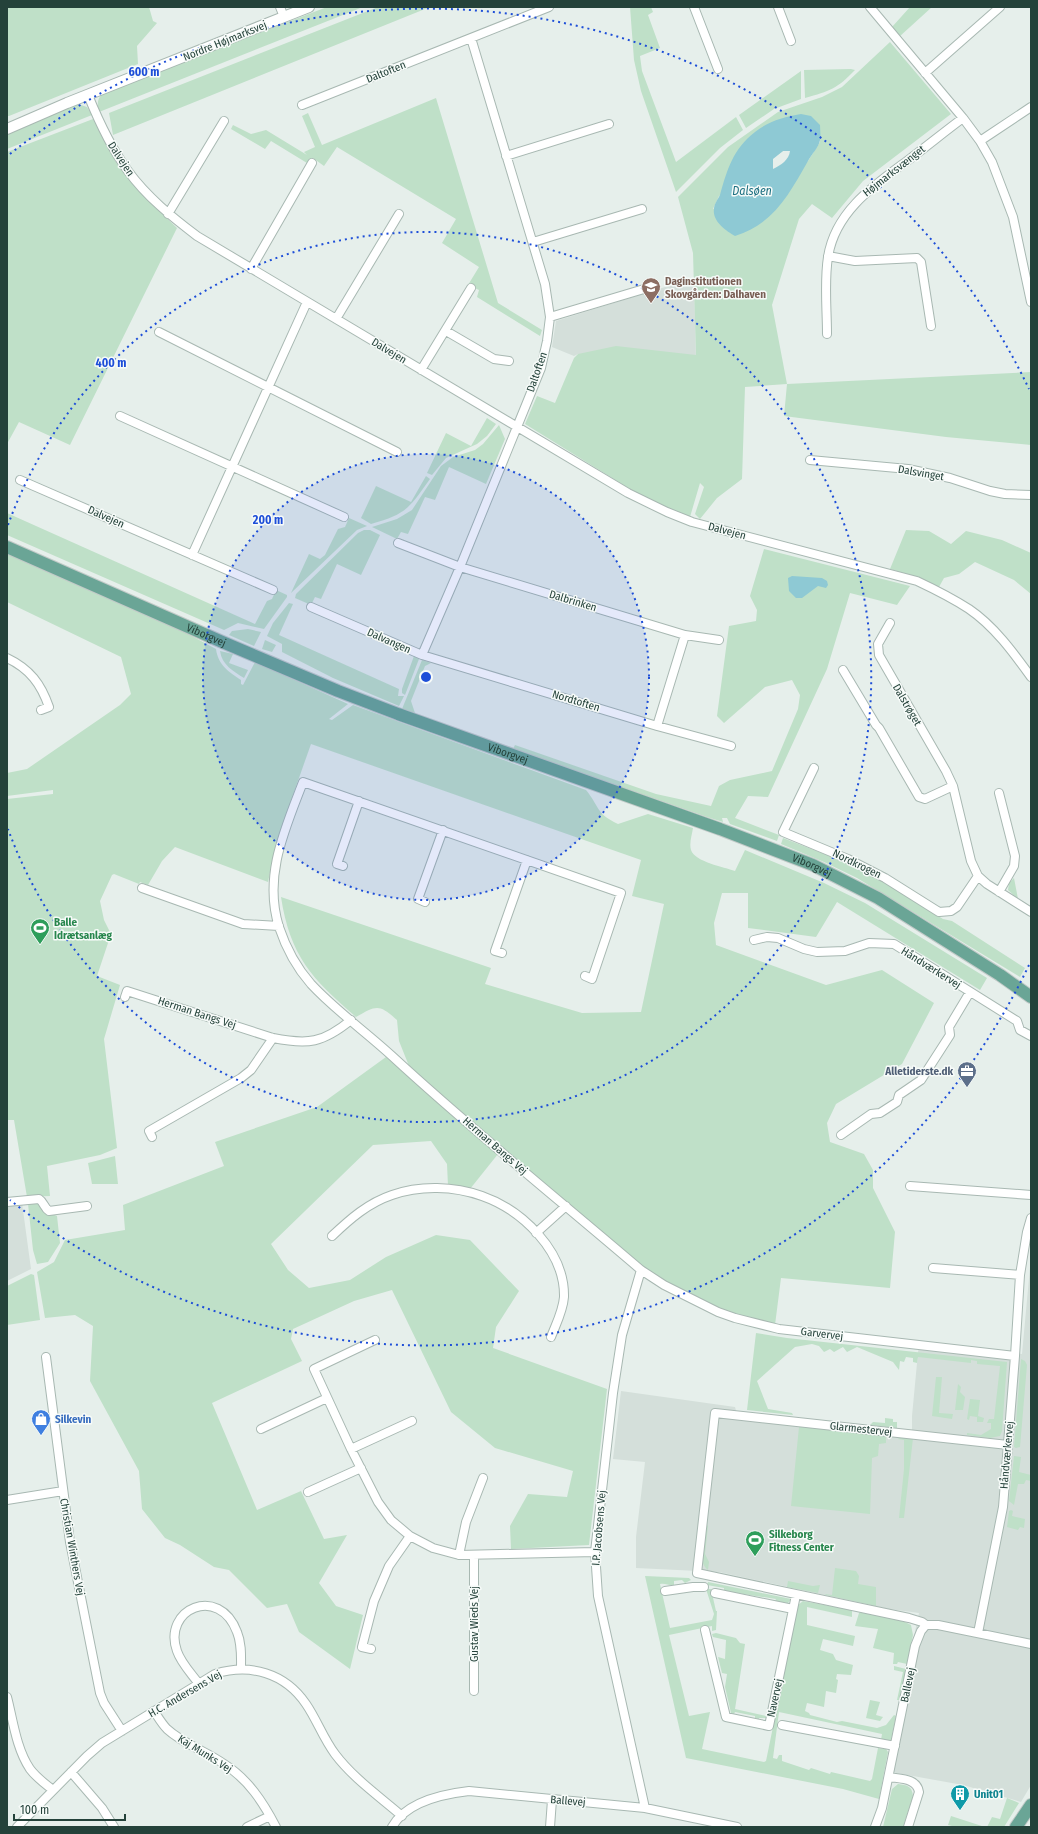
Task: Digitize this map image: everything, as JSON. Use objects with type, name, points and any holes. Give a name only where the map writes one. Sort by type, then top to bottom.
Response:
[{"type":"main road","name":"Viborgvej","points":[[7,547],[220,642],[338,691],[398,714],[725,831],[813,865],[878,898],[1000,975],[1031,997]]},
{"type":"main road","name":"Viborgvej","points":[[1000,975],[1031,990]]},
{"type":"main road","points":[[1016,1827],[1031,1805]]},
{"type":"street","points":[[280,7],[284,17]]},
{"type":"street","name":"Nordre Højmarksvej","points":[[7,129],[309,7]]},
{"type":"street","name":"Daltoften","points":[[302,105],[550,7]]},
{"type":"street","points":[[694,7],[718,69]]},
{"type":"street","points":[[778,7],[791,41]]},
{"type":"street","points":[[870,7],[963,118],[992,162],[1013,216],[1031,302]]},
{"type":"street","points":[[925,73],[1000,7]]},
{"type":"street","name":"Daltoften","points":[[471,38],[545,284],[550,317],[547,341],[541,368],[516,426]]},
{"type":"street","name":"Dalvejen","points":[[88,95],[110,142],[128,172],[168,214],[197,236],[628,493],[667,512],[716,528],[917,581],[940,592],[969,609],[992,629],[1012,650],[1031,677]]},
{"type":"street","points":[[980,142],[1031,107]]},
{"type":"street","name":"Højmarksvænget","points":[[827,334],[828,256],[834,237],[842,221],[856,202],[873,186],[963,118]]},
{"type":"street","points":[[168,214],[224,121]]},
{"type":"street","points":[[506,156],[609,124]]},
{"type":"street","points":[[251,269],[312,163]]},
{"type":"street","points":[[533,242],[642,209]]},
{"type":"street","points":[[336,319],[400,214]]},
{"type":"street","points":[[828,256],[855,261],[917,258],[921,262],[931,326]]},
{"type":"street","points":[[550,317],[654,286]]},
{"type":"street","points":[[421,370],[471,288]]},
{"type":"street","points":[[192,555],[306,302]]},
{"type":"street","points":[[446,331],[494,359],[509,361]]},
{"type":"street","points":[[159,332],[397,452]]},
{"type":"street","points":[[120,416],[344,516]]},
{"type":"street","name":"Dalvangen","points":[[311,607],[422,655],[460,566],[516,426]]},
{"type":"street","name":"Dalsvinget","points":[[810,460],[914,470],[950,478],[990,492],[1010,495],[1031,494]]},
{"type":"street","name":"Dalvejen","points":[[20,480],[273,590]]},
{"type":"street","points":[[398,543],[460,566]]},
{"type":"street","name":"Dalbrinken","points":[[460,566],[685,634],[719,640]]},
{"type":"street","name":"Dalstrøget","points":[[890,623],[878,644],[879,655],[946,771],[952,786],[972,861],[978,876]]},
{"type":"street","points":[[657,726],[685,634]]},
{"type":"street","name":"Nordtoften","points":[[422,655],[657,726],[731,746]]},
{"type":"street","points":[[7,658],[19,664],[32,674],[40,686],[49,708],[41,710]]},
{"type":"street","points":[[843,670],[919,797],[925,799],[952,786]]},
{"type":"street","name":"Nordkrogen","points":[[814,768],[782,832],[848,858],[885,878],[939,912],[951,911],[957,907],[978,876]]},
{"type":"street","name":"Herman Bangs Vej","points":[[585,976],[592,979],[621,893],[303,782],[280,842],[273,882],[274,904],[279,926],[285,945],[295,964],[312,984],[351,1020],[641,1270]]},
{"type":"street","points":[[999,792],[1015,856],[1014,866],[999,892]]},
{"type":"street","points":[[343,866],[337,864],[359,801]]},
{"type":"street","points":[[425,902],[418,899],[442,830]]},
{"type":"street","points":[[502,953],[495,951],[527,860]]},
{"type":"street","points":[[978,876],[999,892],[1031,912]]},
{"type":"street","points":[[142,888],[243,924],[279,926]]},
{"type":"street","name":"Håndværkervej","points":[[754,940],[767,937],[778,938],[804,949],[817,952],[845,950],[868,942],[894,944],[1018,1021],[1020,1030],[1031,1036]]},
{"type":"street","name":"Herman Bangs Vej","points":[[125,997],[127,991],[273,1038],[292,1042],[306,1043],[322,1038],[333,1033],[351,1020]]},
{"type":"street","name":"Håndværkervej","points":[[841,1135],[870,1114],[880,1113],[897,1102],[900,1095],[921,1080],[950,1035],[949,1026],[970,992]]},
{"type":"street","points":[[152,1137],[149,1131],[241,1078],[251,1070],[273,1038]]},
{"type":"street","points":[[910,1186],[1031,1195]]},
{"type":"street","points":[[332,1236],[352,1218],[372,1204],[392,1195],[416,1189],[438,1188],[460,1190],[482,1196],[521,1218],[546,1246],[556,1264],[562,1280],[564,1296],[562,1308],[552,1338]]},
{"type":"street","points":[[7,1202],[39,1199],[49,1211],[87,1206]]},
{"type":"street","points":[[536,1233],[566,1206]]},
{"type":"street","name":"Håndværkervej","points":[[978,1633],[1003,1507],[1020,1274],[1027,1232],[1031,1218]]},
{"type":"street","points":[[933,1268],[1020,1274]]},
{"type":"street","name":"Garvervej","points":[[641,1270],[664,1285],[718,1312],[735,1318],[779,1329],[1015,1356]]},
{"type":"street","name":"I.P. Jacobsens Vej","points":[[641,1270],[622,1335],[613,1393],[595,1552],[598,1596],[645,1808]]},
{"type":"street","points":[[375,1340],[314,1370],[351,1449],[378,1502],[387,1514],[410,1536],[433,1548],[460,1555],[474,1556],[595,1552]]},
{"type":"street","name":"Christian Winthers Vej","points":[[46,1357],[70,1542],[100,1694],[122,1731]]},
{"type":"street","points":[[262,1429],[327,1398]]},
{"type":"street","name":"Glarmestervej","points":[[697,1573],[715,1413],[1008,1445]]},
{"type":"street","points":[[351,1449],[412,1420]]},
{"type":"street","points":[[308,1492],[361,1468]]},
{"type":"street","points":[[460,1555],[466,1522],[483,1478]]},
{"type":"street","points":[[7,1500],[63,1491]]},
{"type":"street","points":[[371,1649],[362,1647],[374,1601],[389,1566],[410,1536]]},
{"type":"street","name":"Gustav Wieds Vej","points":[[474,1556],[474,1691]]},
{"type":"street","points":[[693,1586],[697,1573],[908,1618],[922,1622],[926,1625],[938,1625],[1031,1644]]},
{"type":"street","points":[[665,1591],[693,1586],[704,1587]]},
{"type":"street","points":[[715,1593],[793,1610]]},
{"type":"street","name":"Navervej","points":[[705,1630],[726,1717],[769,1726],[796,1595]]},
{"type":"street","points":[[199,1684],[179,1656],[176,1650],[174,1635],[179,1621],[187,1611],[200,1606],[212,1606],[225,1612],[233,1622],[240,1643],[242,1669]]},
{"type":"street","name":"Ballevej","points":[[875,1827],[879,1818],[915,1646],[920,1631],[926,1625]]},
{"type":"street","name":"H.C. Andersens Vej","points":[[17,1827],[102,1743],[215,1674],[228,1670],[242,1669],[258,1670],[272,1675],[286,1682],[297,1692],[307,1704],[322,1734],[335,1754],[349,1770],[402,1816]]},
{"type":"street","points":[[7,1697],[25,1759],[39,1779],[53,1790]]},
{"type":"street","name":"Kaj Munks Vej","points":[[154,1711],[165,1728],[175,1736],[225,1764],[245,1780],[260,1798],[276,1827]]},
{"type":"street","points":[[782,1725],[894,1746]]},
{"type":"street","points":[[71,1772],[102,1808],[114,1827]]},
{"type":"street","points":[[888,1777],[914,1782],[918,1789],[919,1792],[908,1827]]},
{"type":"street","name":"Ballevej","points":[[392,1827],[402,1816],[418,1804],[456,1792],[469,1791],[645,1808],[737,1827]]},
{"type":"street","points":[[550,1827],[552,1800]]},
{"type":"street","points":[[247,1827],[270,1816]]},
{"type":"shaded area","name":"Daginstitutionen Skovgården: Dalhaven","points":[[694,278],[696,361],[578,354],[574,356],[552,347],[556,321]]},
{"type":"shaded area","points":[[22,1203],[31,1269],[7,1281],[7,1205]]},
{"type":"shaded area","points":[[1031,1257],[1031,1785],[1021,1802],[963,1785],[885,1771],[919,1613],[889,1609],[719,1572],[636,1568],[636,1537],[645,1462],[613,1459],[621,1391],[735,1407],[738,1418],[912,1438],[912,1416],[919,1342],[1022,1354]]},
{"type":"green space","points":[[7,7],[149,7],[153,21],[157,23],[137,46],[138,64],[7,116]]},
{"type":"green space","points":[[327,7],[363,7],[99,112],[98,101],[103,93]]},
{"type":"green space","points":[[378,7],[430,7],[113,135],[109,113]]},
{"type":"green space","points":[[630,7],[651,7],[653,12],[648,15],[660,48],[640,56],[642,71],[676,162],[736,117],[743,130],[720,148],[676,192],[641,91],[634,60]]},
{"type":"green space","points":[[910,7],[932,7],[899,37],[892,27]]},
{"type":"green space","points":[[890,42],[951,114],[863,181],[832,218],[812,204],[799,219],[772,305],[787,384],[745,387],[742,479],[717,498],[700,519],[695,514],[704,487],[700,483],[690,517],[646,499],[525,424],[537,396],[555,403],[574,358],[578,354],[616,346],[696,355],[693,253],[678,197],[728,147],[778,112],[822,97],[842,87]],"holes":[[[820,125],[820,142],[808,161],[713,209],[719,196]]]},
{"type":"green space","points":[[804,70],[855,70],[838,85],[827,91],[805,98]]},
{"type":"green space","points":[[801,71],[801,99],[774,109],[746,128],[739,115]]},
{"type":"green space","points":[[436,98],[498,303],[542,330],[540,336],[477,297],[479,290],[468,285],[479,267],[442,243],[456,219],[337,147],[324,166],[313,158],[307,163],[271,141],[265,149],[231,129],[233,125],[251,134],[266,130],[307,155],[304,152],[315,147],[302,116],[308,113],[322,145]]},
{"type":"green space","points":[[78,104],[87,107],[92,115],[7,149],[7,134]]},
{"type":"green space","points":[[93,119],[117,164],[146,198],[177,228],[70,445],[19,422],[7,444],[7,152]]},
{"type":"green space","points":[[1031,372],[1031,445],[946,437],[784,416],[787,384]]},
{"type":"green space","points":[[487,418],[496,424],[487,436],[477,444],[446,458],[432,475],[427,473],[446,433],[471,446]]},
{"type":"green space","points":[[499,425],[505,439],[486,484],[449,467],[435,500],[425,497],[408,534],[401,532],[397,539],[372,527],[397,519],[412,510],[441,466],[453,457],[475,450],[483,444]]},
{"type":"green space","points":[[426,476],[430,479],[412,503],[400,513],[371,524],[361,518],[376,486],[411,502]]},
{"type":"green space","points":[[7,513],[255,624],[267,601],[272,599],[276,590],[287,595],[287,597],[264,629],[238,623],[224,630],[7,535]]},
{"type":"green space","points":[[349,518],[367,526],[357,530],[291,593],[309,554],[320,559],[325,555],[338,529],[345,527]]},
{"type":"green space","points":[[364,530],[370,530],[380,535],[361,575],[337,564],[321,599],[315,597],[311,605],[295,598],[296,594],[358,533]]},
{"type":"green space","points":[[906,530],[929,531],[951,544],[966,531],[1002,540],[1031,553],[1031,594],[1014,580],[975,562],[959,574],[944,578],[939,587],[917,577],[890,569]]},
{"type":"green space","points":[[764,549],[910,586],[897,605],[850,593],[827,669],[768,797],[748,796],[735,818],[779,835],[777,841],[730,824],[727,818],[722,818],[723,822],[707,817],[513,749],[515,745],[656,794],[711,806],[719,786],[730,780],[772,771],[798,709],[800,695],[792,680],[765,687],[724,723],[717,716],[729,626],[756,621],[757,610],[750,596]]},
{"type":"green space","points":[[7,554],[171,625],[216,649],[217,655],[222,664],[228,671],[241,680],[241,684],[243,685],[255,662],[348,704],[329,719],[332,720],[353,705],[586,790],[601,813],[618,824],[648,814],[693,828],[690,847],[698,858],[717,866],[735,871],[745,850],[824,883],[865,903],[987,978],[980,990],[837,902],[816,937],[748,928],[748,893],[722,893],[714,923],[716,945],[826,985],[882,970],[934,1003],[902,1064],[836,1104],[827,1123],[830,1142],[864,1154],[873,1170],[873,1188],[895,1232],[890,1288],[781,1278],[775,1325],[742,1317],[716,1308],[677,1289],[623,1253],[409,1066],[399,1041],[397,1020],[386,1011],[378,1008],[373,1008],[356,1017],[327,991],[305,965],[297,951],[290,935],[281,897],[491,968],[485,984],[582,1013],[641,1012],[664,904],[632,896],[641,860],[311,744],[276,843],[268,882],[175,847],[162,861],[148,885],[140,882],[139,884],[114,874],[112,875],[100,901],[104,920],[111,934],[97,976],[120,985],[104,1039],[117,1148],[100,1155],[47,1166],[50,1196],[27,1197],[14,1120],[7,1120],[7,799],[53,794],[53,790],[7,796],[7,773],[27,769],[120,705],[131,694],[121,657],[7,602]]},
{"type":"green space","points":[[289,603],[293,604],[279,635],[399,689],[398,696],[404,696],[399,706],[333,678],[282,652],[282,644],[267,636],[273,623]]},
{"type":"green space","points":[[248,629],[261,632],[254,646],[229,635],[232,631]]},
{"type":"green space","points":[[265,640],[276,645],[272,652],[262,649]]},
{"type":"green space","points":[[220,651],[233,654],[229,663],[248,670],[244,678],[226,664]]},
{"type":"green space","points":[[414,656],[419,659],[405,695],[402,693],[402,689]]},
{"type":"green space","points":[[422,660],[431,663],[425,666],[411,701],[415,713],[402,709]]},
{"type":"green space","points":[[783,838],[850,864],[877,878],[943,919],[952,921],[1025,968],[1020,977],[857,878],[781,844]]},
{"type":"green space","points":[[1014,878],[1018,899],[1008,890],[1009,883]]},
{"type":"green space","points":[[386,1057],[498,1154],[470,1189],[448,1186],[447,1164],[431,1141],[373,1145],[271,1244],[288,1270],[309,1288],[350,1280],[386,1257],[436,1235],[470,1240],[519,1291],[496,1327],[493,1348],[607,1389],[589,1545],[511,1549],[510,1526],[528,1494],[567,1497],[573,1471],[495,1448],[451,1412],[392,1290],[354,1301],[293,1329],[291,1339],[302,1361],[212,1403],[257,1510],[301,1491],[324,1539],[347,1535],[319,1583],[336,1606],[363,1615],[350,1669],[299,1632],[287,1604],[267,1608],[229,1570],[214,1567],[180,1545],[165,1538],[142,1509],[139,1471],[90,1381],[93,1326],[75,1315],[45,1318],[37,1272],[54,1262],[65,1240],[125,1230],[123,1205],[224,1166],[215,1142],[317,1107]]},
{"type":"green space","points":[[115,1156],[118,1184],[92,1184],[88,1163]]},
{"type":"green space","points":[[36,1203],[57,1216],[60,1243],[48,1262],[37,1264],[33,1250],[28,1204]]},
{"type":"green space","points":[[31,1274],[34,1275],[40,1320],[7,1325],[7,1286]]},
{"type":"green space","points":[[756,1333],[787,1338],[1007,1362],[1002,1431],[1000,1436],[990,1438],[967,1435],[967,1433],[981,1435],[991,1429],[991,1423],[987,1423],[989,1419],[994,1419],[1000,1366],[977,1364],[977,1361],[971,1360],[971,1363],[918,1357],[917,1363],[913,1362],[913,1358],[906,1357],[904,1362],[900,1361],[899,1370],[893,1362],[857,1347],[847,1352],[843,1347],[834,1352],[830,1349],[824,1352],[819,1346],[812,1344],[795,1347],[757,1381],[768,1409],[792,1413],[793,1415],[747,1410]]},
{"type":"green space","points":[[1021,1359],[1025,1361],[1027,1365],[1020,1447],[1016,1448],[1014,1447]]},
{"type":"green space","points":[[936,1377],[942,1377],[939,1413],[953,1414],[952,1419],[932,1416]]},
{"type":"green space","points":[[958,1384],[961,1387],[960,1392],[965,1397],[963,1410],[955,1410]]},
{"type":"green space","points":[[970,1399],[980,1400],[978,1416],[984,1418],[983,1422],[977,1422],[977,1417],[970,1416],[969,1420],[967,1419]]},
{"type":"green space","points":[[885,1418],[893,1419],[893,1422],[897,1422],[897,1428],[870,1425],[873,1422],[885,1423]]},
{"type":"green space","points":[[799,1427],[886,1435],[886,1443],[879,1444],[878,1456],[872,1458],[870,1514],[791,1506]]},
{"type":"green space","points":[[900,1437],[913,1438],[904,1518],[899,1518],[904,1469],[904,1440],[898,1439]]},
{"type":"green space","points":[[1014,1456],[1021,1457],[1019,1472],[1031,1475],[1031,1481],[1026,1480],[1024,1484],[1018,1484],[1014,1505],[1009,1501]]},
{"type":"green space","points":[[1009,1511],[1013,1511],[1012,1516],[1025,1519],[1024,1528],[1020,1527],[1018,1530],[1007,1527]]},
{"type":"green space","points":[[706,1524],[708,1526],[705,1554],[709,1562],[708,1570],[702,1561],[702,1548]]},
{"type":"green space","points":[[835,1568],[856,1571],[859,1576],[858,1584],[876,1587],[876,1606],[826,1595],[825,1594],[832,1595]]},
{"type":"green space","points":[[645,1576],[689,1578],[691,1580],[685,1583],[682,1580],[674,1581],[674,1585],[660,1584],[670,1628],[712,1620],[714,1614],[706,1589],[711,1589],[717,1611],[716,1630],[712,1631],[712,1626],[669,1635],[689,1716],[710,1712],[702,1749],[764,1762],[766,1761],[798,1605],[803,1601],[852,1610],[852,1617],[807,1607],[807,1625],[855,1636],[853,1646],[823,1639],[820,1650],[833,1654],[836,1660],[853,1665],[851,1675],[837,1674],[836,1679],[838,1680],[836,1693],[826,1691],[824,1707],[807,1703],[805,1711],[810,1715],[837,1722],[842,1721],[877,1728],[886,1725],[894,1715],[896,1716],[891,1740],[881,1740],[882,1734],[779,1712],[773,1758],[777,1759],[779,1755],[782,1755],[782,1761],[809,1770],[811,1768],[830,1774],[831,1772],[870,1781],[872,1779],[878,1748],[886,1749],[888,1752],[879,1799],[843,1789],[686,1758]]},
{"type":"green space","points":[[788,1581],[813,1586],[820,1585],[818,1593],[787,1587]]},
{"type":"green space","points":[[708,1582],[791,1599],[788,1603],[775,1601],[776,1599],[724,1591],[724,1588],[707,1585]]},
{"type":"green space","points":[[863,1612],[903,1621],[911,1625],[913,1635],[907,1664],[898,1662],[897,1664],[893,1664],[894,1653],[873,1648],[878,1629],[855,1626],[859,1613]]},
{"type":"green space","points":[[716,1633],[736,1638],[740,1643],[745,1644],[735,1709],[766,1716],[766,1718],[759,1719],[755,1718],[755,1716],[735,1712],[734,1714],[731,1713],[725,1687],[727,1674],[722,1673],[718,1657],[725,1659],[726,1640],[713,1637],[712,1634]]},
{"type":"green space","points":[[894,1666],[906,1669],[899,1700],[897,1700],[903,1672],[894,1670]]},
{"type":"green space","points":[[870,1700],[880,1702],[876,1715],[883,1717],[880,1721],[866,1718]]},
{"type":"green space","points":[[898,1784],[910,1788],[913,1796],[903,1827],[883,1827],[892,1789]]},
{"type":"green space","points":[[1007,1798],[1019,1803],[1004,1827],[987,1827],[992,1817],[1000,1819]]},
{"type":"green space","points":[[951,1816],[985,1827],[956,1827],[948,1825]]},
{"type":"water","name":"Dalsøen","points":[[801,114],[811,116],[820,125],[820,138],[818,145],[787,196],[770,216],[749,231],[735,236],[720,225],[715,218],[714,213],[715,205],[732,160],[747,139],[760,128],[771,122]],"holes":[[[783,151],[790,151],[786,160],[773,169],[773,159]]]},
{"type":"water","points":[[792,576],[822,578],[827,581],[828,585],[826,588],[818,586],[802,598],[796,598],[789,591],[788,578]]},
{"type":"place","name":"Daginstitutionen Skovgården: Dalhaven","points":[[651,304]]},
{"type":"place","name":"Balle Idrætsanlæg","points":[[40,945]]},
{"type":"place","name":"Alletiderste.dk","points":[[967,1088]]},
{"type":"place","name":"Silkevin","points":[[41,1436]]},
{"type":"place","name":"Silkeborg Fitness Center","points":[[755,1557]]},
{"type":"place","name":"Unit01","points":[[960,1811]]}]
